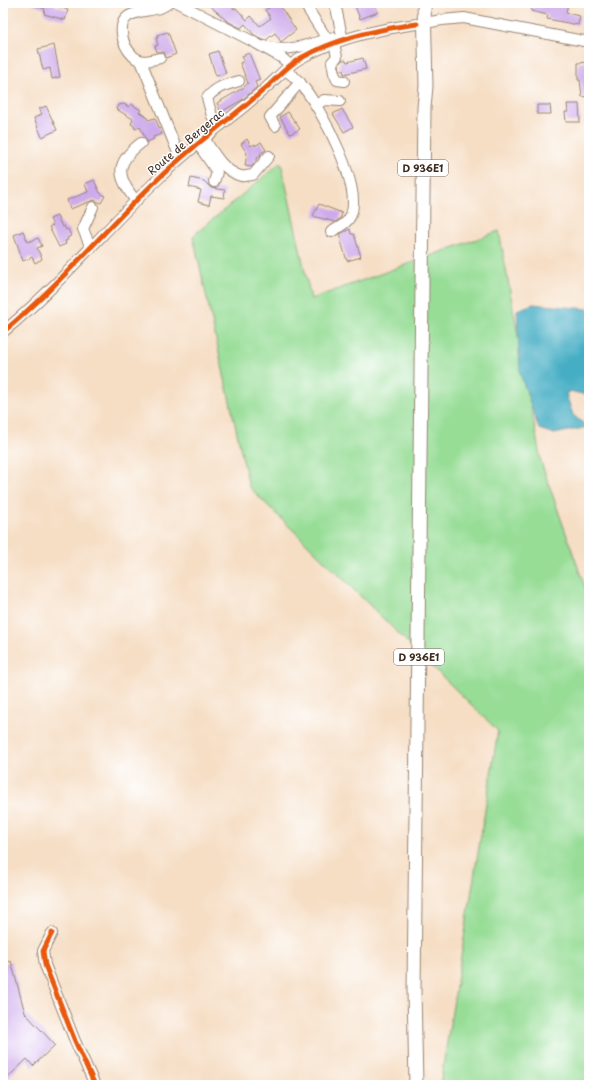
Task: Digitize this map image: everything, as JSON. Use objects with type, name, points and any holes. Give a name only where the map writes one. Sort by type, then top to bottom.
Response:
[{"type":"main road","name":"D 936E1","points":[[417,3],[421,24]]},
{"type":"main road","name":"D 936E1","points":[[416,1085],[414,990],[424,108],[418,86],[421,24],[424,3]]},
{"type":"street","points":[[160,58],[141,61],[135,58],[128,50],[123,40],[121,30],[124,22],[131,15],[138,12],[164,7],[168,3]]},
{"type":"street","points":[[178,3],[282,58],[291,65]]},
{"type":"street","points":[[304,3],[338,39]]},
{"type":"street","points":[[335,3],[338,39],[337,57],[332,62],[337,80],[344,81]]},
{"type":"street","name":"Route de Bergerac","points":[[3,332],[17,321],[180,158],[266,88],[291,65],[312,52],[338,39],[396,27],[464,18],[589,42]]},
{"type":"street","points":[[252,42],[271,48],[276,48],[338,39]]},
{"type":"street","points":[[276,48],[290,53],[291,65],[300,82],[316,105],[342,157],[352,192],[353,207],[349,220],[331,232]]},
{"type":"street","points":[[141,61],[180,158]]},
{"type":"street","points":[[221,125],[212,116],[207,98],[213,90],[239,81]]},
{"type":"street","points":[[275,126],[270,117],[300,82]]},
{"type":"street","points":[[316,105],[324,100],[340,101]]},
{"type":"street","points":[[201,141],[217,159],[230,170],[241,176],[253,175],[270,156]]},
{"type":"street","points":[[201,141],[217,172],[214,182]]},
{"type":"street","points":[[136,201],[122,180],[121,171],[124,160],[129,153],[141,143]]},
{"type":"street","points":[[91,248],[83,229],[93,207]]},
{"type":"street","points":[[52,933],[43,951],[45,965],[75,1041],[95,1085]]},
{"type":"green space","points":[[281,162],[311,299],[499,231],[541,462],[589,596],[589,1085],[440,1085],[498,731],[249,487],[193,236]]},
{"type":"water","points":[[533,304],[589,309],[589,393],[586,395],[570,391],[566,394],[573,415],[588,427],[554,434],[539,429],[520,373],[517,310]]},
{"type":"building","points":[[31,3],[55,3],[54,5],[68,10],[65,20],[44,14],[45,9]]},
{"type":"building","points":[[207,3],[227,3],[234,9],[236,8],[247,20],[251,16],[260,26],[271,18],[265,10],[278,3],[296,30],[281,42],[275,33],[266,40],[263,40],[253,34],[245,24],[241,28],[227,21]]},
{"type":"building","points":[[354,3],[374,3],[378,12],[360,19]]},
{"type":"building","points":[[533,3],[568,3],[566,13],[580,16],[578,25],[547,19],[548,15],[531,11]]},
{"type":"building","points":[[168,32],[176,54],[166,58],[164,52],[157,52],[155,46],[158,45],[156,38],[158,38],[157,35]]},
{"type":"building","points":[[54,45],[60,77],[52,79],[50,68],[43,70],[38,49]]},
{"type":"building","points":[[218,51],[226,73],[216,76],[209,54]]},
{"type":"building","points":[[249,53],[260,80],[255,82],[257,87],[242,100],[221,112],[217,103],[243,88],[248,83],[240,63],[244,61],[242,56]]},
{"type":"building","points":[[363,58],[366,69],[344,74],[343,70],[340,71],[339,64],[342,60],[346,60],[347,62]]},
{"type":"building","points":[[589,62],[589,96],[582,97],[580,80],[578,80],[578,63]]},
{"type":"building","points":[[124,104],[129,107],[131,104],[141,110],[139,112],[146,116],[148,120],[155,118],[162,134],[153,137],[154,139],[147,142],[140,127],[135,129],[131,124],[133,119],[116,109],[118,105]]},
{"type":"building","points":[[567,104],[579,104],[580,122],[566,122],[565,112],[568,112]]},
{"type":"building","points":[[537,105],[550,105],[551,114],[537,114]]},
{"type":"building","points":[[46,106],[57,130],[42,137],[34,118],[42,114],[39,109]]},
{"type":"building","points":[[342,109],[353,127],[344,132],[333,114]]},
{"type":"building","points":[[288,112],[300,129],[290,134],[280,117]]},
{"type":"building","points":[[247,139],[251,146],[255,144],[255,146],[261,142],[266,150],[260,154],[261,155],[256,159],[256,162],[251,167],[245,166],[247,153],[241,144]]},
{"type":"building","points":[[191,178],[204,181],[211,188],[225,190],[224,198],[211,196],[209,205],[198,202],[201,190],[189,187]]},
{"type":"building","points":[[94,180],[100,193],[105,196],[101,203],[94,200],[70,209],[67,200],[88,192],[85,184]]},
{"type":"building","points":[[319,204],[342,213],[340,219],[335,222],[313,216]]},
{"type":"building","points":[[57,216],[62,227],[64,226],[66,230],[68,229],[71,236],[65,241],[66,244],[59,247],[49,227],[53,225],[50,219]]},
{"type":"building","points":[[350,229],[351,234],[354,234],[361,257],[347,261],[340,234]]},
{"type":"building","points":[[23,231],[28,242],[38,238],[42,246],[37,248],[42,259],[35,263],[32,257],[23,261],[14,235]]},
{"type":"building","points":[[11,961],[25,1013],[55,1045],[33,1066],[27,1059],[3,1082],[3,964]]},
{"type":"cycle path","points":[[3,332],[63,277],[138,198],[169,169],[246,105],[292,64],[315,51],[358,35],[417,24]]},
{"type":"cycle path","points":[[52,933],[43,951],[45,965],[75,1041],[95,1085]]}]
